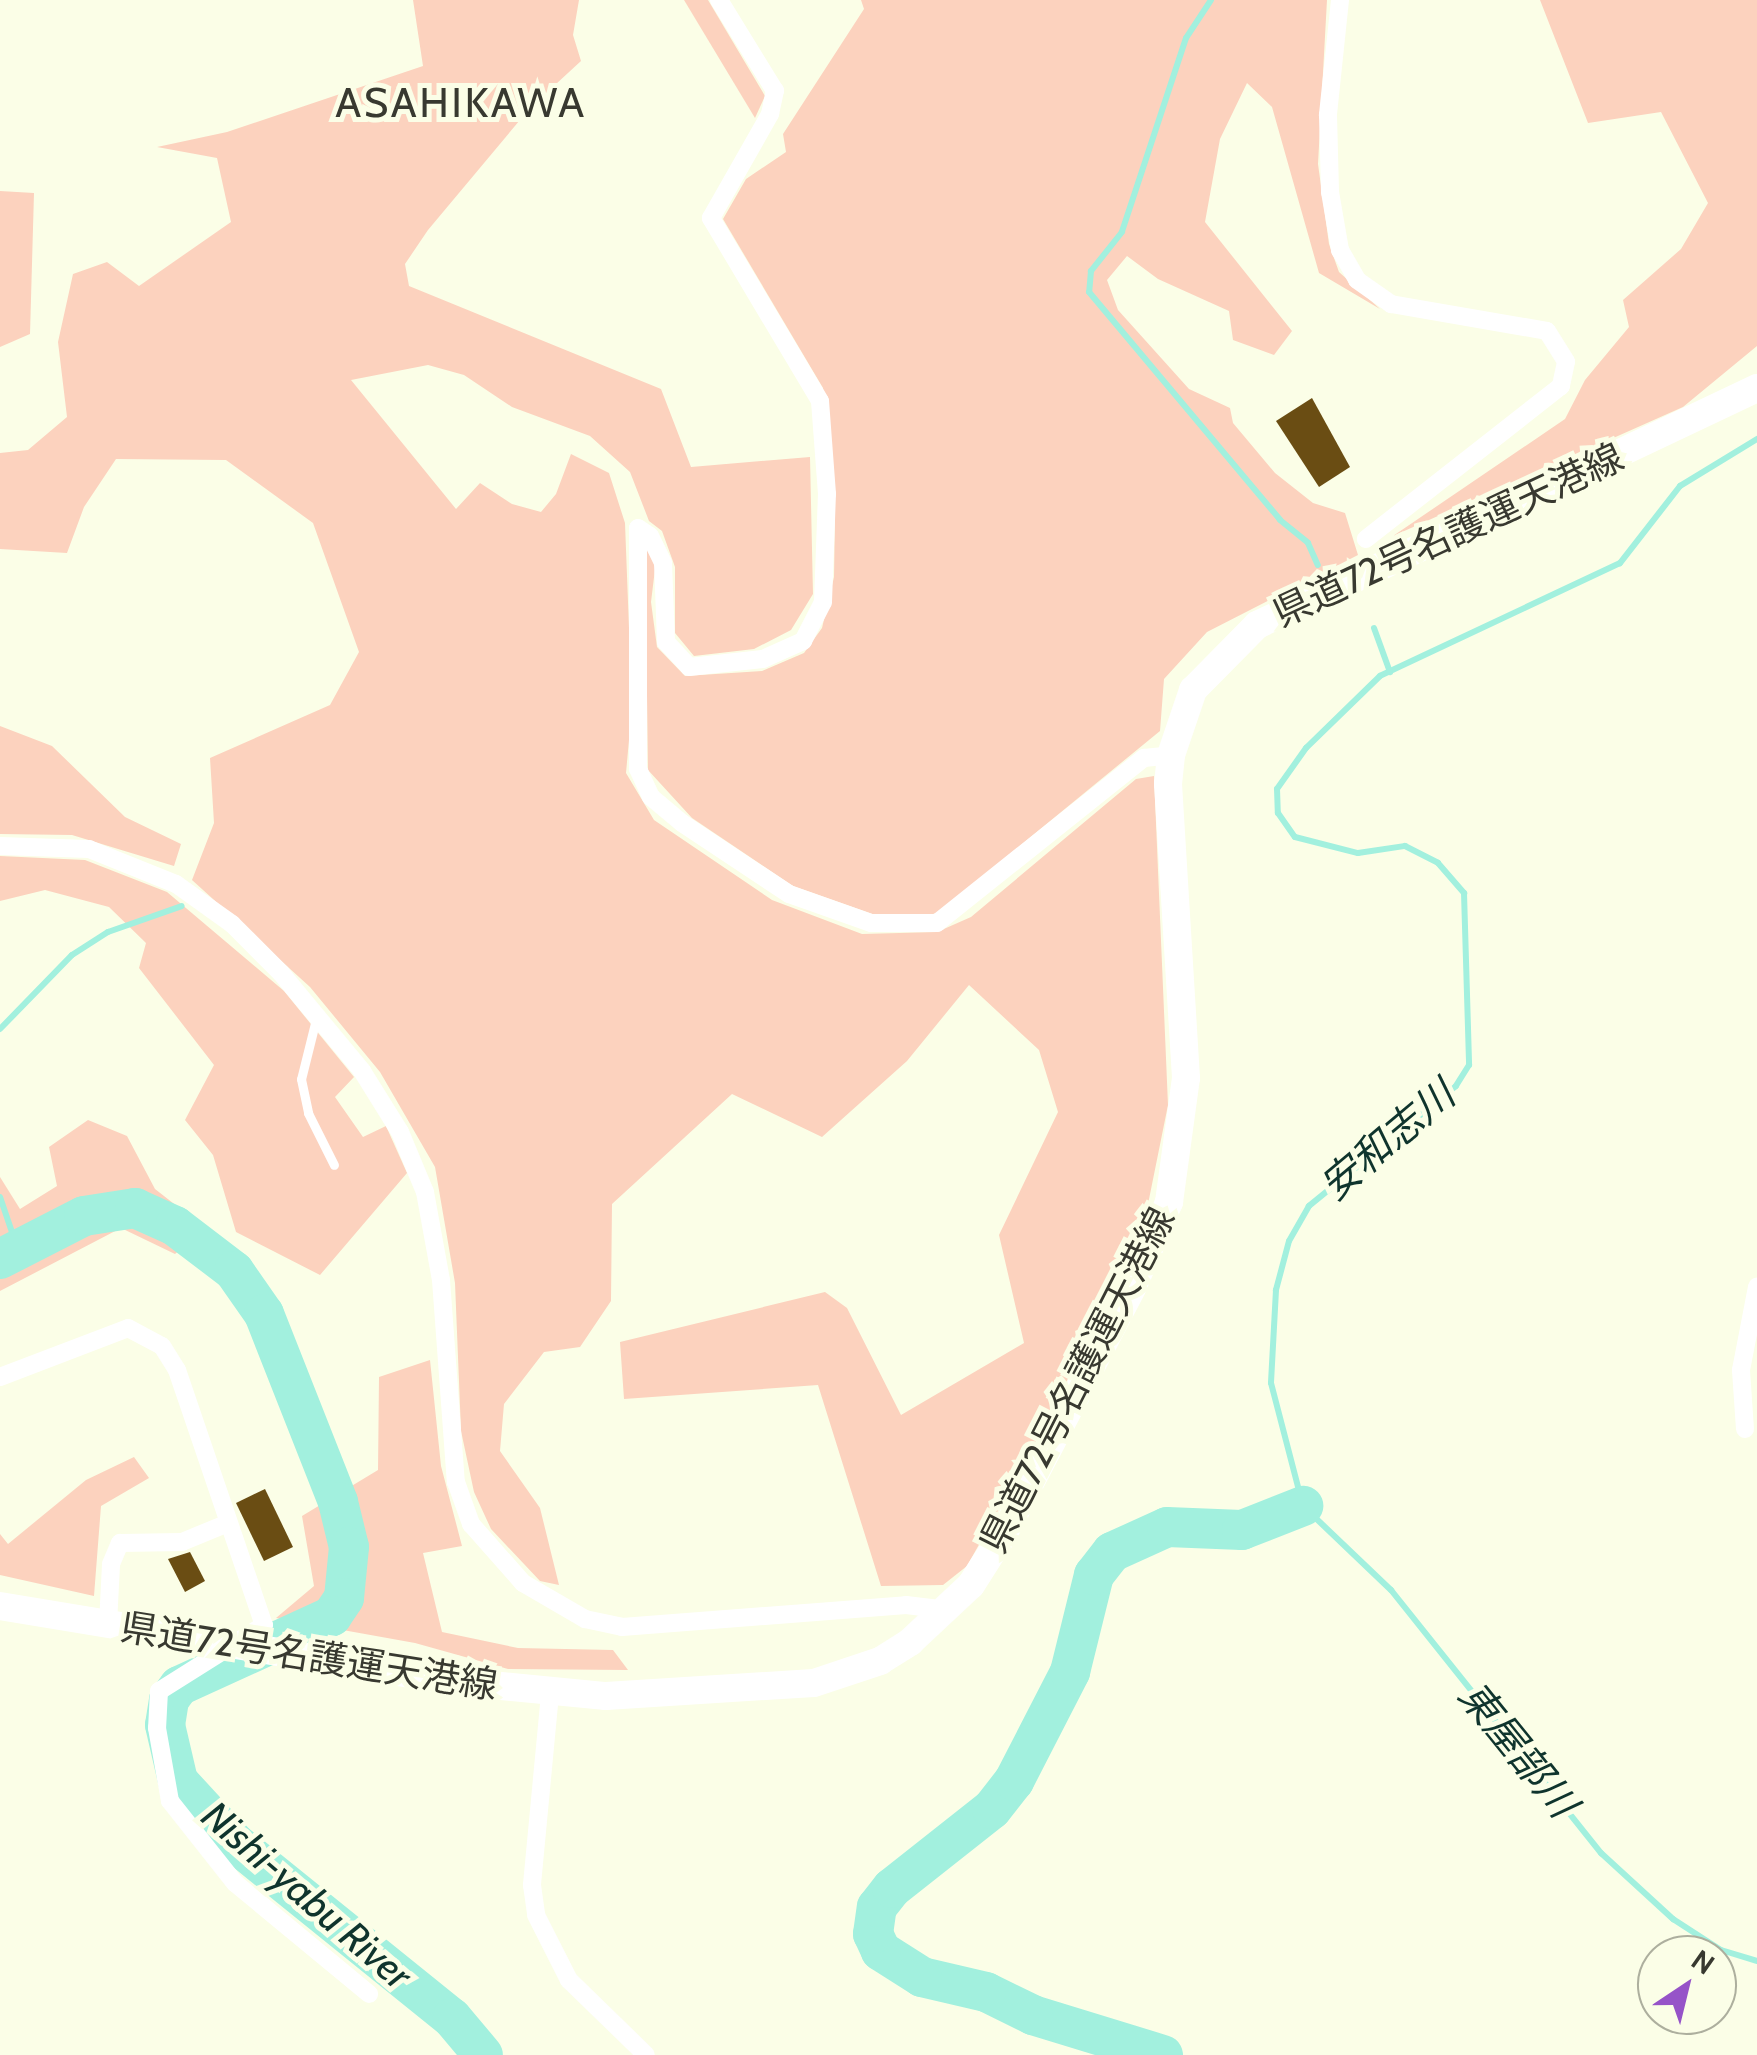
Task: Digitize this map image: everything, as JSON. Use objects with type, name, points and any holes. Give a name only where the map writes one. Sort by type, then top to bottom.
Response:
[{"type":"main road","name":"県道72号名護運天港線","points":[[0,1606],[550,1694],[728,1694],[814,1683],[880,1661],[948,1610],[1004,1533],[1132,1288],[1169,1202],[1186,1078],[1170,755],[1193,690],[1256,625],[1757,388]]},
{"type":"street","points":[[718,0],[775,91],[770,114],[711,218],[820,400],[826,494],[823,602],[803,641],[762,659],[689,667],[666,642],[662,562],[650,536],[638,528],[638,768],[651,796],[789,894],[871,923],[910,926],[937,923],[960,908],[1144,758],[1170,755]]},
{"type":"street","points":[[1340,0],[1328,115],[1330,192],[1340,250],[1357,280],[1390,304],[1547,331],[1566,362],[1561,386],[1366,539]]},
{"type":"street","points":[[0,846],[89,848],[176,884],[232,924],[317,1012],[400,1132],[424,1192],[441,1280],[456,1482],[471,1524],[522,1583],[585,1619],[622,1627],[906,1605],[948,1610]]},
{"type":"street","points":[[1745,1428],[1742,1370],[1757,1287]]},
{"type":"street","points":[[0,1377],[128,1328],[146,1333],[177,1370],[264,1625],[159,1691],[157,1728],[170,1801],[236,1883],[369,1994]]},
{"type":"street","points":[[108,1624],[111,1564],[120,1543],[182,1542],[228,1523]]},
{"type":"street","points":[[550,1694],[532,1886],[536,1915],[568,1980],[646,2055]]},
{"type":"lane","points":[[317,1012],[301,1079],[308,1112],[334,1165]]},
{"type":"shaded area","points":[[413,0],[579,0],[573,35],[581,61],[530,108],[428,230],[405,264],[409,286],[661,389],[691,467],[810,457],[813,594],[791,630],[754,649],[694,656],[675,633],[675,567],[662,531],[649,521],[630,472],[590,436],[512,407],[464,375],[428,365],[351,380],[456,509],[480,483],[512,504],[541,512],[556,494],[571,454],[609,473],[625,523],[632,707],[626,773],[654,820],[772,900],[862,934],[937,932],[971,917],[1136,779],[1154,776],[1168,1105],[1145,1219],[1042,1432],[967,1566],[943,1585],[881,1586],[818,1385],[624,1399],[620,1342],[825,1292],[847,1308],[901,1415],[1024,1343],[999,1235],[1058,1112],[1039,1050],[969,985],[907,1061],[822,1137],[732,1094],[612,1204],[611,1301],[580,1347],[544,1352],[504,1404],[500,1451],[540,1508],[559,1585],[540,1581],[491,1529],[474,1492],[461,1431],[455,1283],[435,1167],[380,1072],[310,987],[192,880],[214,823],[210,758],[330,705],[359,652],[313,523],[226,460],[116,459],[84,507],[67,553],[0,549],[0,453],[28,450],[67,417],[58,342],[73,274],[107,262],[139,286],[231,222],[217,158],[157,147],[227,132],[423,66]]},
{"type":"shaded area","points":[[684,0],[708,0],[765,96],[755,118]]},
{"type":"shaded area","points":[[861,0],[1327,0],[1318,164],[1329,244],[1339,272],[1380,309],[1319,273],[1272,107],[1247,83],[1220,139],[1205,222],[1292,331],[1274,355],[1233,340],[1229,311],[1158,279],[1127,256],[1107,280],[1118,310],[1189,389],[1230,408],[1233,423],[1275,473],[1313,503],[1345,513],[1358,555],[1207,632],[1164,679],[1160,731],[939,912],[924,917],[878,916],[793,886],[692,818],[648,770],[645,542],[656,561],[651,602],[657,647],[685,676],[762,671],[804,653],[822,628],[834,577],[835,515],[823,388],[723,219],[746,179],[786,152],[783,134],[864,9]]},
{"type":"shaded area","points":[[1540,0],[1757,0],[1757,346],[1683,407],[1393,536],[1565,419],[1585,380],[1629,327],[1623,300],[1681,249],[1708,203],[1661,112],[1588,123]]},
{"type":"shaded area","points":[[0,191],[34,193],[30,334],[0,347]]},
{"type":"shaded area","points":[[0,726],[52,746],[125,817],[181,844],[174,866],[72,835],[0,834]]},
{"type":"shaded area","points":[[0,856],[85,860],[167,892],[284,991],[354,1077],[335,1097],[363,1137],[386,1126],[407,1173],[320,1275],[236,1232],[213,1155],[185,1120],[214,1065],[139,968],[146,943],[109,907],[45,890],[0,901]]},
{"type":"shaded area","points":[[88,1120],[127,1136],[155,1189],[205,1228],[175,1254],[121,1228],[0,1291],[0,1177],[20,1209],[57,1186],[49,1147]]},
{"type":"shaded area","points":[[430,1360],[441,1466],[462,1546],[423,1553],[442,1632],[518,1648],[613,1650],[628,1670],[508,1669],[415,1643],[276,1618],[314,1586],[302,1516],[378,1470],[379,1377]]},
{"type":"shaded area","points":[[134,1457],[149,1478],[101,1506],[94,1596],[0,1575],[0,1534],[8,1544],[86,1480]]},
{"type":"building","points":[[1312,398],[1350,467],[1319,487],[1276,421]]},
{"type":"building","points":[[265,1489],[293,1547],[264,1561],[236,1503]]},
{"type":"building","points":[[190,1552],[205,1581],[185,1592],[168,1559]]},
{"type":"waterway","points":[[1211,0],[1186,38],[1122,232],[1091,271],[1089,292],[1280,520],[1308,543],[1318,565]]},
{"type":"waterway","name":"安和志川","points":[[1757,439],[1680,486],[1620,563],[1380,676],[1306,748],[1277,789],[1278,813],[1295,837],[1358,853],[1405,846],[1438,863],[1464,893],[1469,1065],[1456,1086],[1309,1206],[1289,1241],[1276,1290],[1271,1383],[1303,1506],[1391,1590],[1601,1853],[1673,1919],[1721,1950],[1757,1961]]},
{"type":"waterway","points":[[1374,628],[1390,672]]},
{"type":"waterway","points":[[0,1029],[72,955],[108,932],[182,906]]},
{"type":"waterway","points":[[0,1197],[18,1250]]},
{"type":"waterway","name":"Nishi-yabu River","points":[[0,1259],[84,1216],[135,1208],[175,1226],[234,1271],[264,1314],[338,1502],[349,1547],[344,1598],[332,1616],[179,1686],[169,1700],[165,1725],[178,1781],[235,1843],[452,2018],[483,2055]]},
{"type":"waterway","name":"Nishi-yabu River","points":[[1163,2055],[1033,2015],[986,1992],[922,1977],[881,1951],[873,1934],[877,1907],[892,1888],[992,1809],[1014,1781],[1070,1672],[1094,1575],[1112,1552],[1167,1527],[1242,1530],[1303,1506]]},
{"type":"district","name":"ASAHIKAWA","points":[[461,102]]},
{"type":"water label","name":"東屋部川","points":[[1518,1749]]}]
